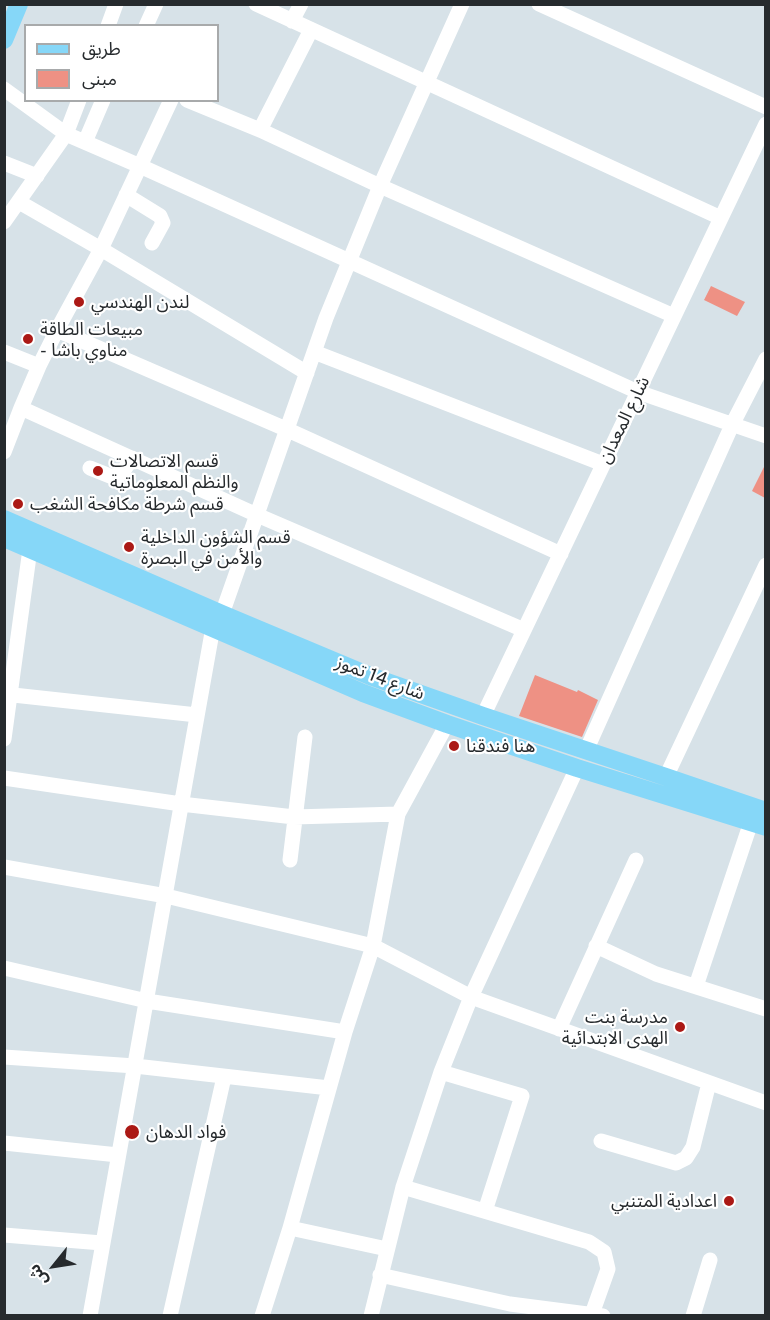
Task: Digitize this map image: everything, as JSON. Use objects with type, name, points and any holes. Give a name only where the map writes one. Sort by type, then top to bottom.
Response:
[{"type":"main road","points":[[4,40],[19,4]]},
{"type":"main road","name":"شارع 14 تموز","points":[[4,519],[218,620],[363,693],[577,768],[761,820]]},
{"type":"main road","name":"شارع 14 تموز","points":[[4,538],[370,676],[666,777],[761,820]]},
{"type":"street","points":[[109,24],[116,4]]},
{"type":"street","points":[[147,24],[156,4]]},
{"type":"street","points":[[256,4],[721,218]]},
{"type":"street","points":[[292,21],[301,4]]},
{"type":"street","points":[[90,1316],[166,896],[196,715],[218,620],[349,261],[380,186],[462,4]]},
{"type":"street","points":[[539,4],[765,107]]},
{"type":"street","points":[[260,130],[311,30]]},
{"type":"street","points":[[4,89],[66,134],[638,392],[765,436]]},
{"type":"street","points":[[4,222],[66,134],[78,102]]},
{"type":"street","points":[[85,142],[102,102]]},
{"type":"street","points":[[4,452],[39,366],[100,249],[170,102]]},
{"type":"street","points":[[192,102],[260,130],[380,186],[674,316]]},
{"type":"street","name":"شارع المعدان","points":[[483,716],[765,124]]},
{"type":"street","points":[[4,163],[37,176]]},
{"type":"street","points":[[126,195],[160,216],[163,223],[152,243]]},
{"type":"street","points":[[19,202],[307,373]]},
{"type":"street","points":[[57,330],[288,430],[561,554]]},
{"type":"street","points":[[4,352],[39,366]]},
{"type":"street","points":[[314,352],[603,464]]},
{"type":"street","points":[[586,751],[732,425],[765,359]]},
{"type":"street","points":[[21,408],[257,515],[524,630]]},
{"type":"street","points":[[90,468],[110,476],[118,476],[132,458]]},
{"type":"street","points":[[4,740],[8,694],[30,549]]},
{"type":"street","points":[[666,777],[765,566]]},
{"type":"street","points":[[8,694],[196,715]]},
{"type":"street","points":[[262,1316],[372,946],[398,814],[447,724]]},
{"type":"street","points":[[290,860],[305,737]]},
{"type":"street","points":[[371,1316],[403,1187],[441,1072],[471,997],[577,768]]},
{"type":"street","points":[[4,778],[181,804],[294,817],[398,814]]},
{"type":"street","points":[[696,986],[761,820]]},
{"type":"street","points":[[559,1029],[636,860]]},
{"type":"street","points":[[4,867],[166,896],[372,946],[471,997],[765,1103]]},
{"type":"street","points":[[596,946],[656,974],[765,1009]]},
{"type":"street","points":[[4,968],[147,1001],[345,1032]]},
{"type":"street","points":[[4,1056],[135,1066],[329,1088]]},
{"type":"street","points":[[441,1072],[522,1096],[485,1211]]},
{"type":"street","points":[[170,1316],[224,1077]]},
{"type":"street","points":[[602,1141],[676,1163],[686,1158],[693,1146],[709,1083]]},
{"type":"street","points":[[4,1143],[118,1155]]},
{"type":"street","points":[[381,1275],[509,1310],[597,1315],[608,1269],[604,1252],[589,1242],[403,1187]]},
{"type":"street","points":[[290,1228],[387,1249]]},
{"type":"street","points":[[4,1236],[102,1243]]},
{"type":"street","points":[[693,1316],[710,1260]]},
{"type":"building","points":[[711,286],[745,302],[737,316],[704,300]]},
{"type":"building","points":[[765,465],[765,498],[752,491]]},
{"type":"building","points":[[535,675],[577,692],[578,690],[598,700],[582,737],[519,716]]},
{"type":"place","name":"لندن الهندسي","points":[[79,302]]},
{"type":"place","name":"مبيعات الطاقة - مناوي باشا","points":[[28,339]]},
{"type":"place","name":"قسم الاتصالات والنظم المعلوماتية","points":[[98,471]]},
{"type":"place","name":"قسم شرطة مكافحة الشغب","points":[[18,504]]},
{"type":"place","name":"قسم الشؤون الداخلية والأمن في البصرة","points":[[129,547]]},
{"type":"place","name":"هنا فندقنا","points":[[454,746]]},
{"type":"place","name":"مدرسة بنت الهدى اﻻبتدائية","points":[[680,1027]]},
{"type":"place","name":"فواد الدهان","points":[[132,1132]]},
{"type":"place","name":"اعدادية المتنبي","points":[[729,1201]]}]
